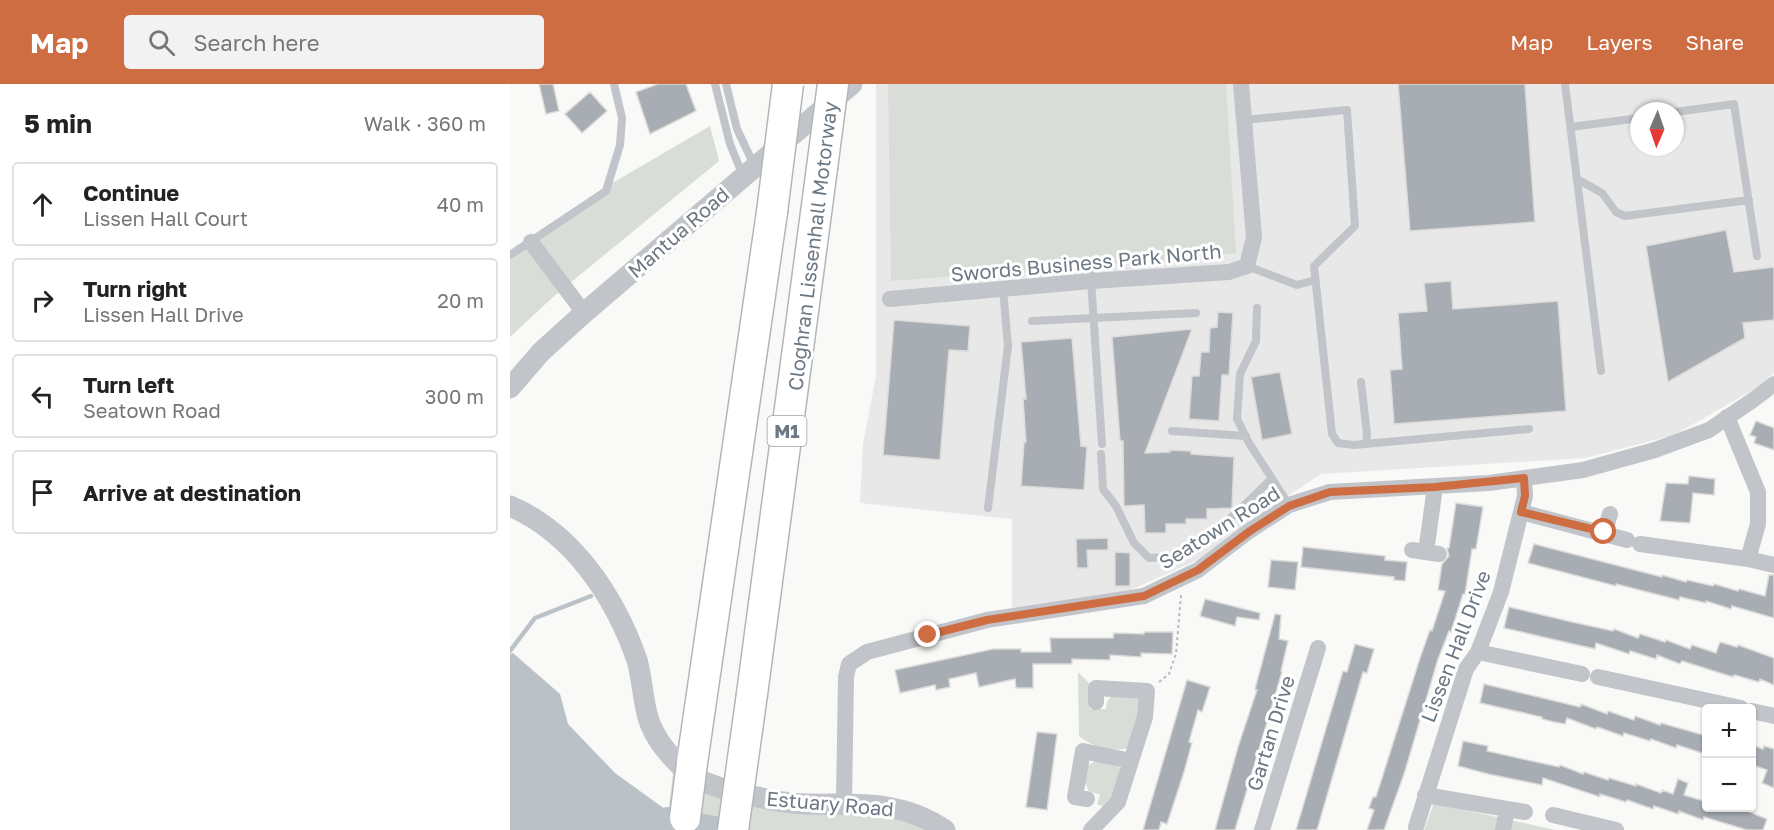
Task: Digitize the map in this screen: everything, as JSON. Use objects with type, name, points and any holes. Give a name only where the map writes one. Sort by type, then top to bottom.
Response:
[{"type":"highway","name":"M1","points":[[683,830],[772,212],[788,84]]},
{"type":"highway","name":"Cloghran Lissenhall Motorway","points":[[734,830],[833,84]]},
{"type":"street","name":"Mantua Road","points":[[510,388],[541,352],[584,313],[852,84]]},
{"type":"street","name":"Swords Business Park North","points":[[890,299],[1003,289],[1090,273],[1229,272],[1247,266],[1254,237],[1241,84]]},
{"type":"street","points":[[531,242],[584,313]]},
{"type":"street","name":"Seatown Road","points":[[844,803],[846,677],[849,664],[867,652],[987,620],[1144,596],[1198,570],[1250,531],[1289,506],[1330,492],[1435,487],[1524,478],[1583,470],[1655,450],[1710,430],[1774,384]]},
{"type":"street","points":[[1727,417],[1758,492],[1758,524],[1748,560]]},
{"type":"street","name":"Lissen Hall Drive","points":[[1416,827],[1466,669],[1478,652],[1501,592],[1525,496],[1524,478]]},
{"type":"street","points":[[1426,552],[1435,487]]},
{"type":"street","name":"Estuary Road","points":[[510,506],[525,513],[558,536],[606,592],[637,661],[645,707],[652,729],[664,749],[690,775],[714,786],[773,800],[803,804],[844,803],[902,809],[928,818],[945,830]]},
{"type":"street","points":[[1521,512],[1604,532],[1633,542],[1774,566]]},
{"type":"street","points":[[1604,532],[1610,514]]},
{"type":"street","name":"Gartan Drive","points":[[1262,830],[1318,648]]},
{"type":"street","points":[[1478,652],[1723,704]]},
{"type":"street","points":[[1090,830],[1118,802],[1145,717],[1147,692],[1096,688],[1096,702]]},
{"type":"street","points":[[1756,712],[1774,716]]},
{"type":"street","points":[[1087,800],[1075,797],[1083,751],[1131,761]]},
{"type":"street","points":[[1425,795],[1525,812]]},
{"type":"street","points":[[1503,830],[1507,809]]},
{"type":"street","points":[[1553,815],[1616,830]]},
{"type":"lane","points":[[510,255],[606,191],[620,145],[622,118],[614,84]]},
{"type":"lane","points":[[715,84],[730,144],[749,171]]},
{"type":"lane","points":[[726,84],[749,171]]},
{"type":"lane","points":[[1565,84],[1601,371]]},
{"type":"lane","points":[[1684,111],[1734,104],[1757,256]]},
{"type":"lane","points":[[1244,120],[1347,110],[1355,226],[1314,266],[1332,434],[1338,443],[1366,444],[1529,429]]},
{"type":"lane","points":[[1571,127],[1630,118]]},
{"type":"lane","points":[[1577,179],[1602,193],[1616,212],[1625,216],[1749,200]]},
{"type":"lane","points":[[1247,266],[1297,285],[1315,280]]},
{"type":"lane","points":[[1090,273],[1101,444]]},
{"type":"lane","points":[[988,508],[1008,346],[1003,289]]},
{"type":"lane","points":[[1257,308],[1256,341],[1240,374],[1237,419],[1289,506]]},
{"type":"lane","points":[[1032,321],[1196,313]]},
{"type":"lane","points":[[1361,382],[1367,434],[1366,444]]},
{"type":"lane","points":[[1172,431],[1246,436]]},
{"type":"lane","points":[[1101,454],[1103,489],[1116,506],[1134,543],[1149,558],[1166,557],[1196,542],[1233,516],[1272,478]]},
{"type":"path","points":[[1147,692],[1169,674],[1176,654],[1181,588],[1177,580]]},
{"type":"shaded area","points":[[876,84],[1774,84],[1774,373],[1753,390],[1674,435],[1585,458],[1321,474],[1259,515],[1200,559],[1117,596],[1012,610],[1012,519],[860,503],[863,444],[876,376]]},
{"type":"shaded area","points":[[888,84],[1226,84],[1236,253],[891,281]]},
{"type":"shaded area","points":[[710,126],[719,161],[553,297],[510,337],[510,257],[614,182]]},
{"type":"shaded area","points":[[513,653],[560,694],[568,724],[615,773],[669,812],[666,830],[510,830],[510,654]]},
{"type":"shaded area","points":[[1078,672],[1090,684],[1090,709],[1106,709],[1107,702],[1112,695],[1140,697],[1141,705],[1128,748],[1115,750],[1102,748],[1079,736]]},
{"type":"shaded area","points":[[1096,760],[1117,764],[1121,770],[1120,785],[1106,808],[1097,804],[1100,795],[1089,791],[1085,783],[1088,766]]},
{"type":"shaded area","points":[[673,773],[760,809],[862,812],[905,819],[926,830],[666,830]]},
{"type":"shaded area","points":[[1434,803],[1555,830],[1424,830]]},
{"type":"pier","points":[[666,806],[672,812],[669,830],[662,830]]},
{"type":"building","points":[[539,84],[553,84],[559,111],[546,114]]},
{"type":"building","points":[[658,84],[686,84],[696,111],[650,134],[636,92]]},
{"type":"building","points":[[1398,84],[1525,84],[1535,222],[1410,231]]},
{"type":"building","points":[[590,92],[607,111],[582,133],[565,114]]},
{"type":"building","points":[[1726,230],[1734,272],[1774,267],[1774,320],[1743,323],[1745,338],[1668,382],[1646,246]]},
{"type":"building","points":[[1451,281],[1453,309],[1558,301],[1566,411],[1394,424],[1390,370],[1402,369],[1398,313],[1427,311],[1424,283]]},
{"type":"building","points":[[1218,312],[1233,313],[1229,375],[1222,375],[1219,421],[1189,419],[1192,376],[1199,376],[1201,352],[1209,352],[1210,328],[1217,327]]},
{"type":"building","points":[[894,320],[970,326],[968,351],[949,350],[940,460],[883,455]]},
{"type":"building","points":[[1192,329],[1145,453],[1170,452],[1170,450],[1234,457],[1232,508],[1207,509],[1207,519],[1186,519],[1186,524],[1166,524],[1166,533],[1145,533],[1144,505],[1124,506],[1123,441],[1120,441],[1112,337]]},
{"type":"building","points":[[1072,338],[1081,446],[1087,447],[1084,490],[1021,486],[1024,442],[1026,442],[1023,399],[1026,399],[1021,342]]},
{"type":"building","points":[[1280,372],[1292,434],[1262,440],[1251,377]]},
{"type":"building","points":[[1756,421],[1774,428],[1774,450],[1754,443],[1756,437],[1750,435]]},
{"type":"building","points":[[1689,476],[1715,479],[1714,495],[1693,493],[1690,523],[1660,521],[1666,483],[1688,484]]},
{"type":"building","points":[[1456,503],[1483,507],[1476,549],[1472,549],[1465,594],[1463,594],[1451,632],[1449,631],[1438,659],[1405,771],[1384,830],[1367,830],[1374,810],[1369,808],[1373,797],[1376,797],[1420,658],[1430,630],[1432,631],[1445,591],[1438,590],[1442,564],[1449,556],[1447,548],[1449,548]]},
{"type":"building","points":[[1108,538],[1108,550],[1087,550],[1088,568],[1077,568],[1076,539]]},
{"type":"building","points":[[1534,544],[1662,577],[1662,575],[1713,586],[1714,584],[1765,596],[1769,575],[1774,575],[1774,618],[1732,606],[1731,609],[1706,601],[1706,603],[1680,597],[1679,600],[1616,584],[1616,586],[1528,563]]},
{"type":"building","points":[[1303,547],[1385,556],[1385,560],[1407,562],[1405,581],[1394,580],[1394,577],[1301,567]]},
{"type":"building","points":[[1115,552],[1130,553],[1130,586],[1115,586]]},
{"type":"building","points":[[1271,560],[1298,562],[1295,590],[1268,587]]},
{"type":"building","points":[[1205,599],[1260,613],[1259,620],[1237,617],[1235,626],[1200,616]]},
{"type":"building","points":[[1509,607],[1613,631],[1614,629],[1638,638],[1640,634],[1665,642],[1666,640],[1690,649],[1692,645],[1716,653],[1720,642],[1737,647],[1738,645],[1774,658],[1774,685],[1760,679],[1759,682],[1734,675],[1733,677],[1682,661],[1680,664],[1657,655],[1656,659],[1630,651],[1629,654],[1596,643],[1595,649],[1504,628]]},
{"type":"building","points":[[1275,614],[1281,615],[1279,639],[1288,641],[1282,672],[1235,830],[1215,830],[1238,747],[1257,690],[1255,689]]},
{"type":"building","points":[[1144,632],[1173,632],[1172,654],[1141,653],[1141,657],[1110,655],[1110,660],[1072,659],[1072,664],[1033,664],[1033,688],[1016,688],[1015,679],[979,687],[976,673],[949,679],[950,687],[936,690],[935,685],[900,693],[895,670],[993,649],[1051,652],[1050,638],[1113,638],[1114,633],[1144,634]]},
{"type":"building","points":[[1355,644],[1374,649],[1367,673],[1363,672],[1317,830],[1296,830],[1343,671],[1347,672]]},
{"type":"building","points":[[1187,680],[1210,687],[1202,712],[1198,710],[1189,742],[1192,743],[1167,824],[1161,822],[1159,830],[1143,830]]},
{"type":"building","points":[[1484,684],[1580,707],[1581,704],[1607,714],[1608,711],[1634,720],[1635,716],[1660,725],[1661,723],[1702,735],[1702,753],[1677,745],[1676,748],[1651,739],[1650,741],[1624,733],[1623,736],[1597,727],[1596,729],[1567,718],[1565,724],[1480,703]]},
{"type":"building","points":[[1037,732],[1057,734],[1047,810],[1026,807]]},
{"type":"building","points":[[1463,741],[1488,746],[1487,751],[1559,767],[1560,765],[1583,774],[1584,772],[1608,780],[1609,778],[1636,786],[1636,784],[1661,793],[1662,790],[1673,794],[1678,779],[1688,783],[1684,795],[1702,800],[1702,812],[1750,812],[1767,819],[1763,830],[1747,830],[1704,817],[1703,820],[1679,811],[1678,814],[1600,794],[1600,797],[1543,778],[1542,785],[1458,766]]},
{"type":"building","points":[[1756,746],[1774,749],[1774,788],[1762,783],[1767,770],[1756,766]]},
{"type":"waterway","points":[[510,651],[535,618],[591,596]]},
{"type":"waterway","points":[[668,820],[719,830]]},
{"type":"route","points":[[928,635],[987,620],[1144,596],[1198,570],[1250,531],[1289,506],[1301,500],[1330,492],[1435,487],[1524,478],[1525,496],[1521,512],[1604,532]]}]
